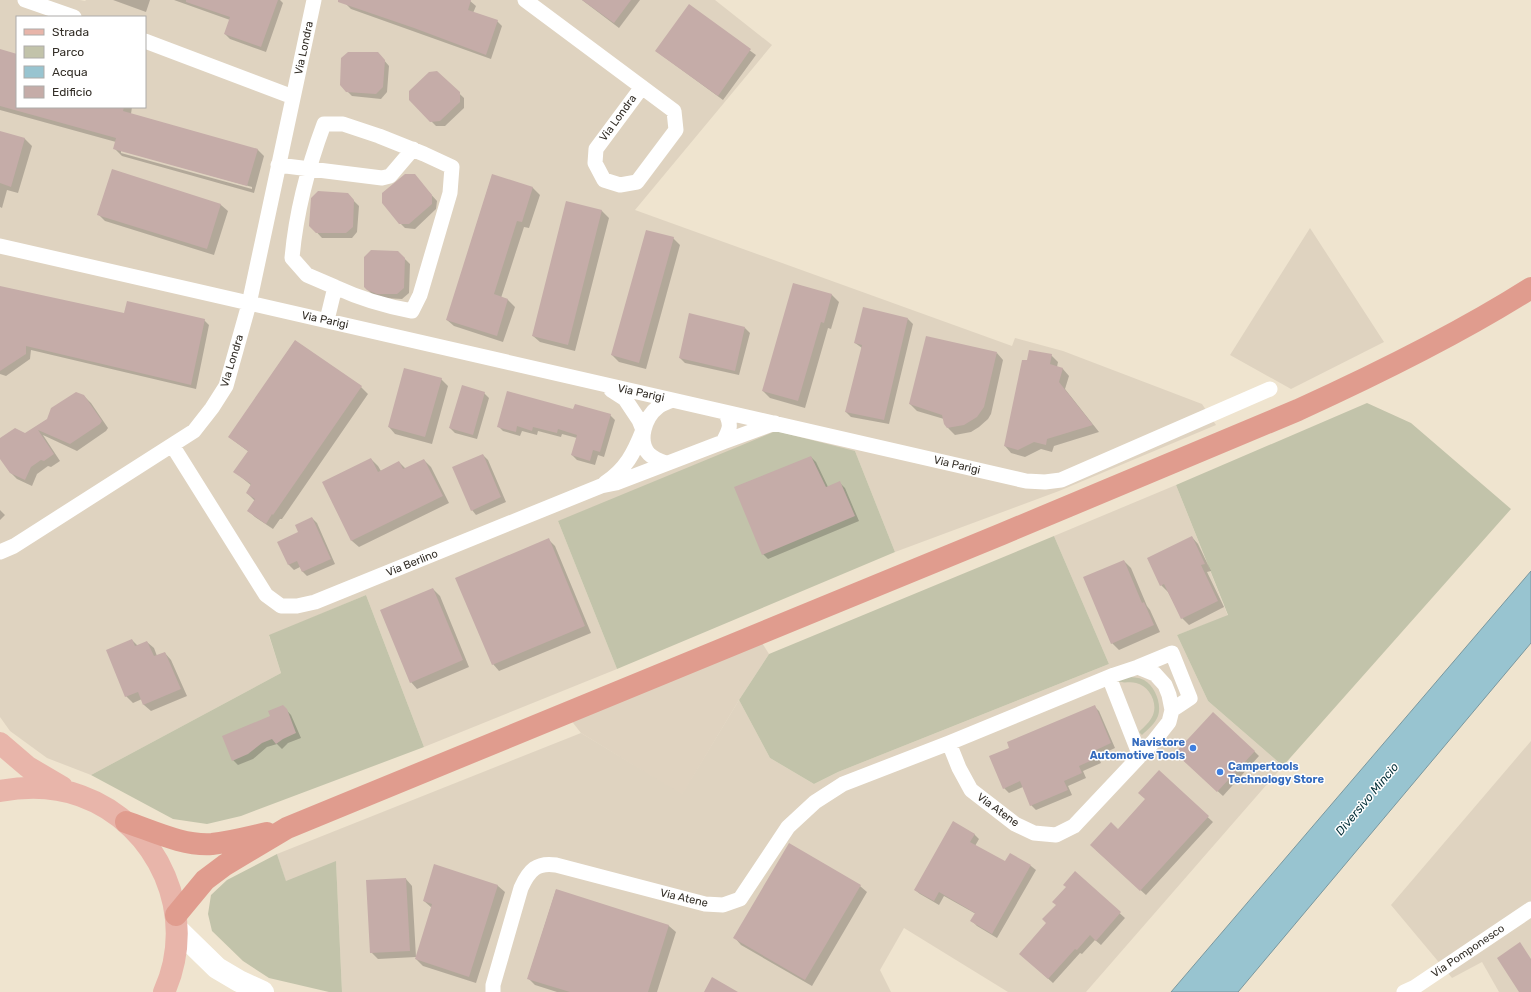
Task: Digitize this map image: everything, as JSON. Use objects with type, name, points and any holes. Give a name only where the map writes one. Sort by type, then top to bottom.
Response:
[{"type":"highway","points":[[176,922],[192,895],[210,876],[225,865],[288,828],[1024,525],[1298,410],[1346,388],[1444,338],[1531,288]]},
{"type":"highway","points":[[126,822],[174,838],[196,843],[212,844],[288,828]]},
{"type":"main road","points":[[0,743],[28,767],[72,793],[99,804],[126,822],[146,843],[161,866],[171,890],[176,922],[175,959],[164,992]]},
{"type":"main road","points":[[0,791],[33,787],[72,793]]},
{"type":"main road","points":[[176,922],[217,968],[239,981],[263,992]]},
{"type":"street","points":[[25,0],[71,16]]},
{"type":"street","name":"Via Londra","points":[[0,560],[7,549],[194,431],[212,408],[226,386],[248,304],[314,0]]},
{"type":"street","name":"Via Londra","points":[[525,0],[642,87],[674,111],[676,130],[637,182],[620,186],[604,180],[595,164],[596,149],[642,87]]},
{"type":"street","points":[[146,41],[293,97]]},
{"type":"street","points":[[324,124],[343,124],[379,136],[413,149],[452,167],[450,193],[420,295],[412,311],[360,298],[307,275],[292,258],[295,229],[309,170],[324,124]]},
{"type":"street","points":[[278,165],[382,178],[390,176],[413,149]]},
{"type":"street","name":"Via Parigi","points":[[0,246],[1026,481],[1045,482],[1061,480],[1270,389]]},
{"type":"street","points":[[327,320],[335,287]]},
{"type":"street","points":[[601,384],[626,399],[639,420],[643,430],[644,444],[648,454],[654,459],[666,464]]},
{"type":"street","points":[[601,486],[616,476],[627,464],[650,415],[658,407],[672,400]]},
{"type":"street","points":[[722,442],[729,432],[730,425],[725,412]]},
{"type":"street","name":"Via Berlino","points":[[172,445],[266,595],[281,606],[297,606],[315,602],[601,486],[616,484],[722,442],[775,423]]},
{"type":"street","name":"Via Atene","points":[[491,990],[526,876],[535,868],[547,864],[556,865],[705,904],[723,905],[740,899],[788,827],[815,802],[843,784],[1172,653],[1190,698],[1172,710],[1169,722],[1140,756],[1074,826],[1056,835],[1034,833],[1015,824],[971,790],[959,768],[949,743]]},
{"type":"street","points":[[1138,667],[1155,674],[1165,685],[1170,695],[1172,710]]},
{"type":"street","points":[[1109,677],[1140,756]]},
{"type":"street","name":"Via Pomponesco","points":[[1404,992],[1415,987],[1531,909]]},
{"type":"shaded area","points":[[0,0],[715,0],[772,45],[635,210],[1012,346],[1015,338],[1063,351],[1202,404],[1216,425],[1059,491],[895,552],[855,451],[558,521],[617,669],[424,747],[366,595],[269,636],[281,673],[91,775],[47,758],[10,731],[0,717]]},
{"type":"shaded area","points":[[1310,228],[1384,342],[1291,389],[1230,355]]},
{"type":"shaded area","points":[[1176,485],[1228,616],[1177,635],[1208,701],[1283,766],[1086,992],[1008,992],[904,928],[880,970],[891,992],[342,992],[336,862],[286,882],[277,854],[581,733],[682,794],[739,700],[770,758],[814,784],[838,772],[1109,664],[1054,536]]},
{"type":"shaded area","points":[[761,641],[769,654],[739,700],[682,795],[581,733],[570,719]]},
{"type":"shaded area","points":[[1531,741],[1531,992],[1499,992],[1482,962],[1452,978],[1391,905]]},
{"type":"green space","points":[[1367,403],[1411,423],[1511,509],[1283,766],[1208,701],[1177,635],[1228,615],[1176,485]]},
{"type":"green space","points":[[776,431],[855,451],[895,552],[617,669],[558,521]]},
{"type":"green space","points":[[1054,536],[1109,664],[838,772],[814,784],[770,758],[739,700],[769,654]]},
{"type":"green space","points":[[366,595],[424,747],[241,816],[207,824],[173,819],[91,775],[281,673],[269,635]]},
{"type":"green space","points":[[1126,677],[1140,678],[1144,680],[1151,686],[1157,696],[1159,711],[1157,719],[1142,735],[1139,732],[1149,722],[1153,715],[1153,700],[1145,687],[1134,682],[1118,681]]},
{"type":"green space","points":[[277,854],[286,881],[336,861],[342,992],[329,992],[269,978],[243,961],[212,931],[208,914],[211,895],[227,880]]},
{"type":"water","name":"Diversivo Mincio","points":[[1531,571],[1531,643],[1238,992],[1171,992]]},
{"type":"building","points":[[186,0],[278,0],[261,47],[224,34],[230,17],[186,2]]},
{"type":"building","points":[[338,0],[471,0],[468,10],[498,20],[486,55],[338,2]]},
{"type":"building","points":[[582,0],[631,0],[614,23]]},
{"type":"building","points":[[689,4],[751,49],[718,96],[655,51]]},
{"type":"building","points":[[0,49],[16,54],[16,108],[124,108],[123,111],[258,149],[247,186],[113,149],[116,138],[0,106]]},
{"type":"building","points":[[348,52],[378,52],[385,60],[383,87],[376,94],[346,92],[340,85],[341,58]]},
{"type":"building","points":[[437,71],[460,92],[460,102],[440,121],[430,122],[409,100],[409,91],[429,72]]},
{"type":"building","points":[[0,131],[25,138],[11,187],[0,183]]},
{"type":"building","points":[[112,169],[221,204],[207,249],[97,215]]},
{"type":"building","points":[[405,174],[415,174],[432,195],[432,204],[409,224],[399,224],[382,203],[382,193]]},
{"type":"building","points":[[492,174],[533,187],[522,222],[517,221],[494,294],[508,299],[497,336],[446,320]]},
{"type":"building","points":[[318,191],[348,193],[354,200],[353,227],[346,233],[316,233],[309,226],[311,198]]},
{"type":"building","points":[[566,201],[602,210],[568,345],[532,336]]},
{"type":"building","points":[[646,230],[674,237],[639,363],[611,355]]},
{"type":"building","points":[[371,250],[398,251],[405,258],[404,288],[397,294],[377,294],[367,290],[364,287],[364,257]]},
{"type":"building","points":[[793,283],[832,294],[824,323],[821,322],[798,401],[762,391]]},
{"type":"building","points":[[0,286],[124,313],[127,301],[205,319],[191,385],[26,346],[26,354],[0,371]]},
{"type":"building","points":[[863,307],[908,318],[884,420],[845,412],[862,345],[854,343]]},
{"type":"building","points":[[689,313],[745,327],[735,371],[679,358]]},
{"type":"building","points":[[926,336],[997,352],[984,407],[977,417],[964,425],[947,428],[944,424],[942,415],[909,404]]},
{"type":"building","points":[[295,340],[362,386],[266,524],[247,511],[255,499],[246,493],[251,484],[233,472],[248,451],[228,437]]},
{"type":"building","points":[[1029,350],[1052,354],[1050,364],[1063,368],[1059,382],[1093,425],[1047,439],[1046,445],[1034,442],[1018,450],[1004,446],[1022,360],[1027,360]]},
{"type":"building","points":[[404,368],[442,378],[425,437],[388,427]]},
{"type":"building","points":[[462,385],[485,392],[473,435],[449,428]]},
{"type":"building","points":[[507,391],[573,409],[575,404],[611,414],[600,452],[593,450],[590,461],[571,455],[577,435],[558,429],[557,433],[533,427],[532,431],[517,426],[516,432],[497,427]]},
{"type":"building","points":[[76,392],[84,395],[102,421],[100,424],[70,444],[38,430],[54,454],[31,467],[25,480],[10,473],[0,459],[0,438],[15,428],[25,433],[47,419],[51,408]]},
{"type":"building","points":[[483,454],[501,497],[471,511],[452,467]]},
{"type":"building","points":[[811,456],[826,487],[840,481],[855,516],[762,555],[734,487]]},
{"type":"building","points":[[371,458],[378,472],[399,461],[403,469],[424,459],[443,496],[351,541],[322,482]]},
{"type":"building","points":[[312,517],[331,559],[302,572],[297,561],[288,565],[277,542],[298,532],[295,525]]},
{"type":"building","points":[[1192,536],[1205,564],[1201,565],[1218,601],[1181,619],[1164,584],[1160,586],[1147,558]]},
{"type":"building","points":[[549,538],[585,626],[492,665],[455,578]]},
{"type":"building","points":[[1124,560],[1142,603],[1144,602],[1154,625],[1111,644],[1083,577]]},
{"type":"building","points":[[433,588],[463,660],[410,683],[380,610]]},
{"type":"building","points":[[132,639],[135,646],[147,641],[154,656],[165,652],[181,689],[143,705],[138,692],[125,697],[106,650]]},
{"type":"building","points":[[283,705],[287,709],[296,733],[276,744],[272,739],[262,743],[248,754],[232,761],[222,736],[270,716],[268,711]]},
{"type":"building","points":[[1095,705],[1111,743],[1094,751],[1097,758],[1079,766],[1082,773],[1064,781],[1068,790],[1030,806],[1020,781],[1003,789],[989,756],[1009,748],[1007,742]]},
{"type":"building","points":[[1213,712],[1255,751],[1217,792],[1175,753]]},
{"type":"building","points":[[1159,770],[1209,816],[1140,891],[1090,845],[1111,822],[1118,829],[1145,799],[1138,793]]},
{"type":"building","points":[[953,821],[975,834],[970,842],[1005,861],[1010,853],[1031,865],[992,934],[970,921],[975,913],[939,892],[934,901],[914,890]]},
{"type":"building","points":[[789,843],[861,885],[805,980],[733,938]]},
{"type":"building","points":[[434,864],[498,885],[469,977],[415,959],[432,904],[423,901]]},
{"type":"building","points":[[1075,871],[1121,912],[1096,941],[1090,935],[1048,979],[1019,954],[1046,923],[1042,919],[1056,905],[1052,902],[1066,887],[1063,885]]},
{"type":"building","points":[[406,878],[410,951],[370,953],[366,880]]},
{"type":"building","points":[[556,889],[669,925],[648,992],[570,992],[527,979]]},
{"type":"building","points":[[1520,942],[1531,959],[1531,992],[1519,992],[1497,958]]},
{"type":"building","points":[[712,977],[738,992],[704,992]]},
{"type":"place","name":"Navistore Automotive Tools","points":[[1193,748]]},
{"type":"place","name":"Campertools Technology Store","points":[[1220,772]]}]
